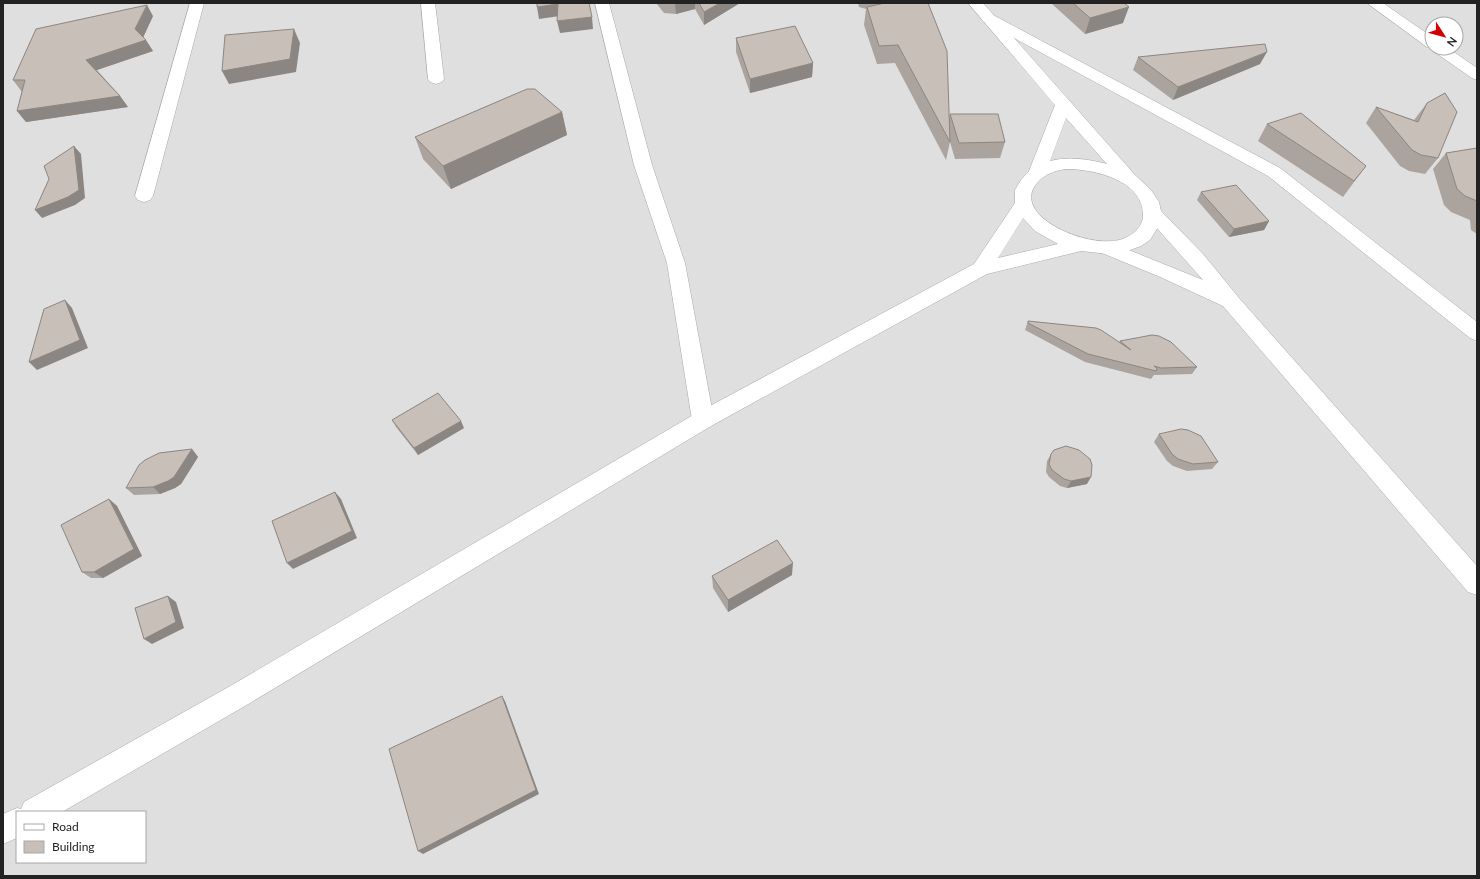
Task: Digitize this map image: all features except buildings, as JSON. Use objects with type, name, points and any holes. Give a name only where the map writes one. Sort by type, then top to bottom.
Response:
[{"type":"street","points":[[144,196],[197,3]]},
{"type":"street","points":[[428,3],[436,79]]},
{"type":"street","points":[[602,3],[643,165],[676,263],[703,420]]},
{"type":"street","points":[[975,3],[1063,105],[1130,180],[1147,196],[1154,214],[1196,259],[1232,303],[1477,584]]},
{"type":"street","points":[[1374,3],[1424,38]]},
{"type":"street","points":[[988,18],[1274,172],[1477,333]]},
{"type":"street","points":[[1450,56],[1477,75]]},
{"type":"street","points":[[981,269],[1024,203],[1025,186],[1037,173],[1063,105]]},
{"type":"street","points":[[1037,173],[1056,165],[1081,164],[1107,169],[1130,180]]},
{"type":"street","points":[[1024,203],[1034,220],[1054,236],[1080,245],[1109,248],[1165,271],[1232,303]]},
{"type":"street","points":[[1109,248],[1133,242],[1149,230],[1154,214]]},
{"type":"street","points":[[36,811],[241,694],[703,420],[981,269],[1080,245]]},
{"type":"street","points":[[3,830],[16,823]]},
{"type":"shaded area","points":[[3,3],[1477,3],[1477,876],[3,876]]}]
